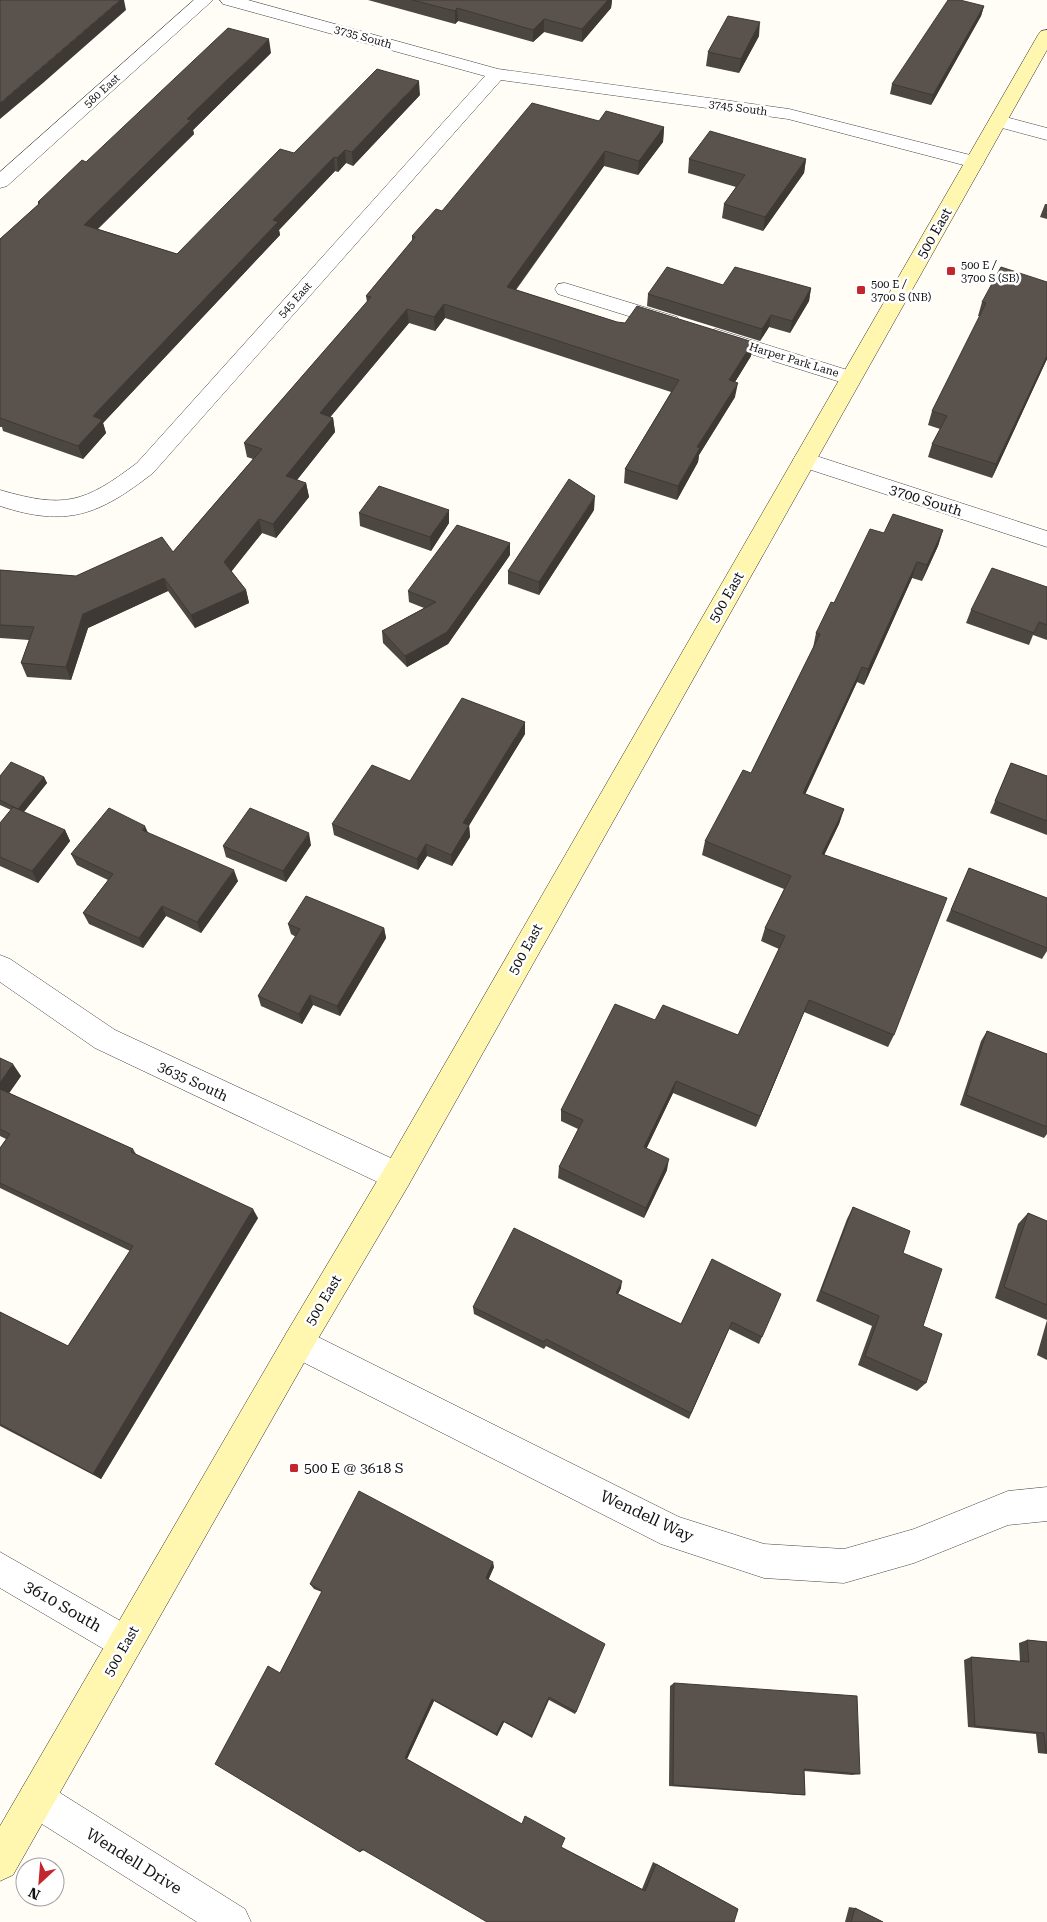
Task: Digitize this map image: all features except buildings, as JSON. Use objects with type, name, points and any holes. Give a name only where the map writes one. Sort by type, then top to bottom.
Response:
[{"type":"street","name":"580 East","points":[[0,182],[204,0]]},
{"type":"street","name":"3735 South","points":[[230,0],[497,74]]},
{"type":"street","name":"500 East","points":[[0,1862],[298,1343],[397,1176],[1047,35]]},
{"type":"street","name":"3745 South","points":[[497,74],[789,114],[975,162]]},
{"type":"street","name":"545 East","points":[[0,498],[23,506],[48,511],[80,509],[117,491],[145,468],[497,74]]},
{"type":"street","points":[[998,121],[1047,134]]},
{"type":"street","name":"Harper Park Lane","points":[[565,289],[850,378]]},
{"type":"street","name":"3700 South","points":[[804,460],[1047,539]]},
{"type":"street","name":"3635 South","points":[[0,966],[105,1039],[397,1176]]},
{"type":"street","name":"Wendell Way","points":[[298,1343],[673,1532],[764,1561],[844,1566],[914,1546],[1008,1508],[1047,1504]]},
{"type":"street","name":"3610 South","points":[[0,1569],[126,1643]]},
{"type":"street","name":"Wendell Drive","points":[[36,1799],[232,1922]]},
{"type":"place","name":"500 E / 3700 S (SB)","points":[[951,271]]},
{"type":"place","name":"500 E / 3700 S (NB)","points":[[861,290]]},
{"type":"place","name":"500 E @ 3618 S","points":[[294,1468]]}]
